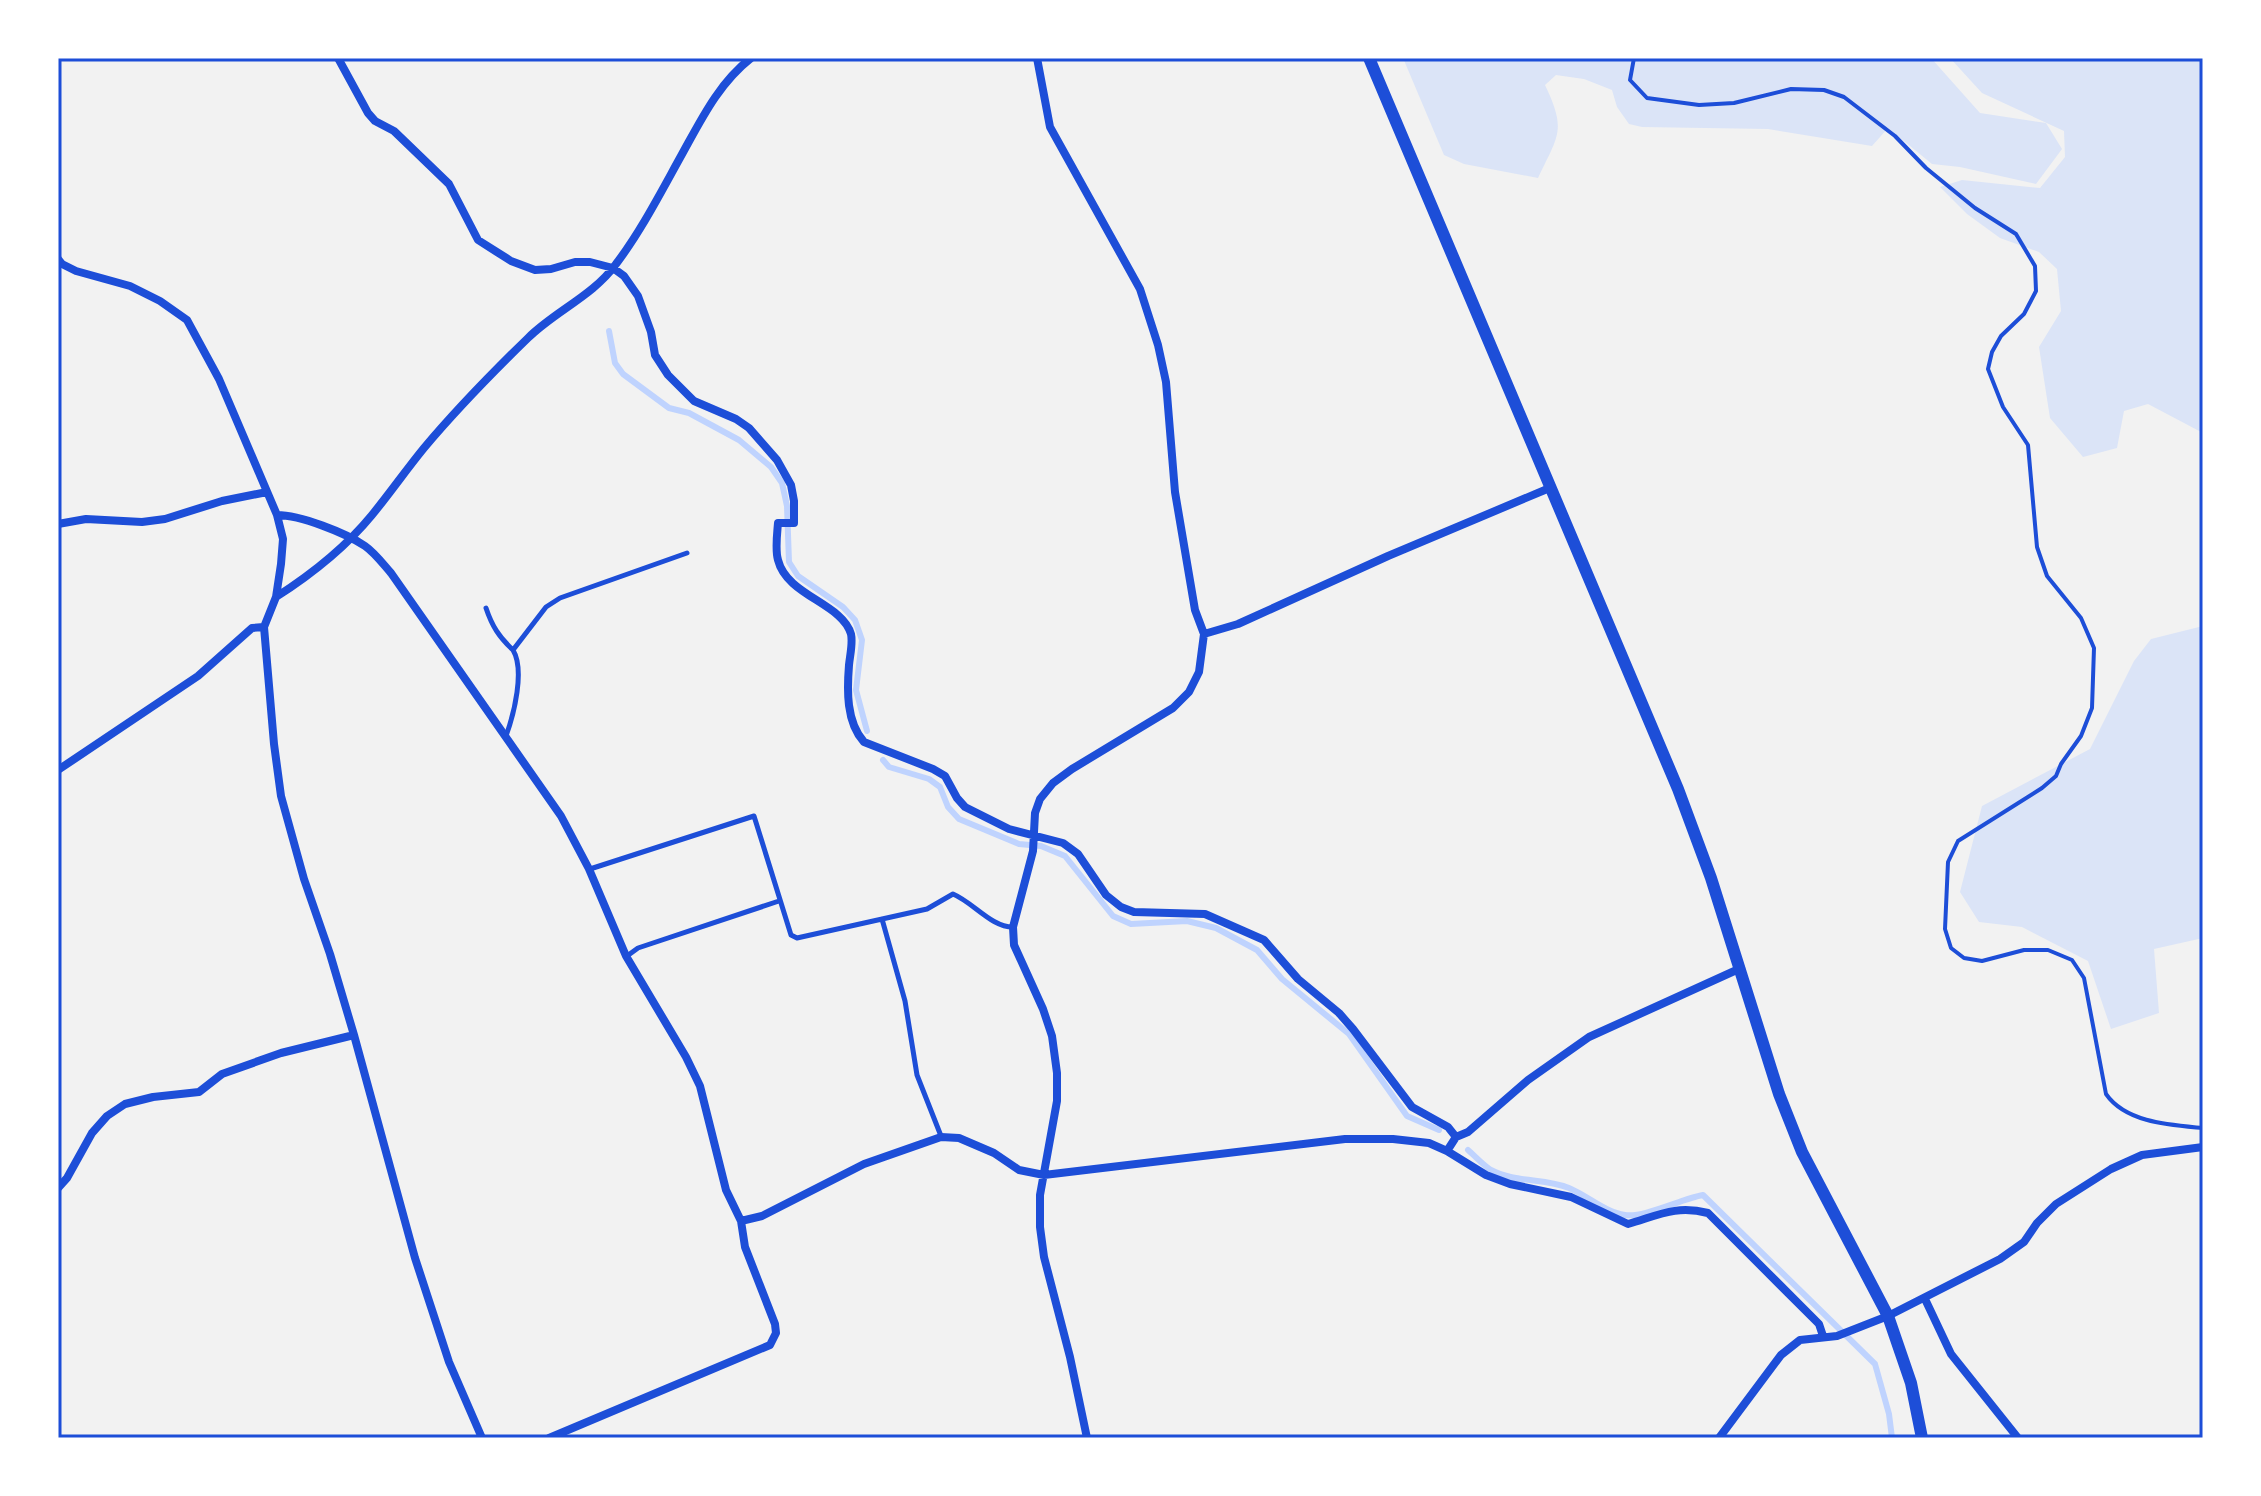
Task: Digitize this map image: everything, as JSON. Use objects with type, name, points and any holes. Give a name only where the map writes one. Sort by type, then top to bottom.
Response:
[{"type":"street","points":[[338,58],[375,121],[394,131],[449,184],[478,240],[511,261],[535,270],[590,262],[613,268],[624,276],[638,296],[651,332],[655,355],[682,392],[749,428],[777,460],[791,485],[794,501],[794,523],[778,523],[777,559],[791,582],[841,620],[850,633],[847,684],[850,710],[864,742],[945,776],[965,807],[1033,842],[1063,843],[1078,854],[1106,895],[1121,907],[1134,912],[1205,914],[1264,940],[1298,979],[1339,1013],[1412,1107],[1448,1127],[1456,1137]]},
{"type":"street","points":[[276,597],[318,568],[351,538],[425,447],[520,346],[585,295],[613,268],[669,178],[708,107],[730,75],[751,58]]},
{"type":"street","points":[[1037,58],[1050,127],[1140,289],[1158,345],[1166,382],[1175,492],[1195,610],[1204,634],[1199,672],[1189,692],[1173,708],[1053,783],[1040,799],[1013,927],[1014,945],[1052,1036],[1057,1101],[1040,1195],[1044,1257],[1087,1438]]},
{"type":"street","points":[[1369,58],[1678,789],[1741,968],[1779,1094],[1802,1152],[1888,1316],[1911,1383],[1922,1438]]},
{"type":"street","points":[[58,259],[76,271],[130,286],[160,301],[187,320],[219,379],[277,515],[283,539],[276,597],[264,627],[281,796],[354,1035],[415,1258],[449,1362],[482,1438]]},
{"type":"street","points":[[1204,634],[1238,624],[1552,487]]},
{"type":"street","points":[[58,524],[86,519],[154,520],[267,492]]},
{"type":"street","points":[[277,515],[294,515],[369,548],[391,573],[561,816],[589,869],[626,956],[700,1086],[726,1190],[741,1221],[745,1247],[775,1324],[776,1333],[770,1345],[549,1438]]},
{"type":"street","points":[[58,770],[198,676],[252,628],[264,627]]},
{"type":"street","points":[[1447,1151],[1456,1137],[1468,1132],[1528,1080],[1589,1037],[1741,968]]},
{"type":"street","points":[[58,1188],[92,1133],[107,1116],[125,1104],[153,1097],[199,1092],[222,1074],[281,1053],[354,1035]]},
{"type":"street","points":[[741,1221],[762,1216],[864,1164],[941,1137],[959,1138],[994,1153],[1019,1170],[1044,1175],[1345,1139],[1393,1139],[1429,1143],[1486,1175],[1510,1184],[1571,1197],[1628,1224],[1689,1208],[1708,1213],[1819,1324],[1823,1336]]},
{"type":"street","points":[[1719,1438],[1781,1355],[1800,1340],[1837,1336],[1851,1331],[1925,1299],[2000,1259],[2024,1242],[2056,1204],[2111,1169],[2142,1155],[2203,1147]]},
{"type":"street","points":[[1925,1299],[1951,1354],[2018,1438]]},
{"type":"lane","points":[[513,650],[546,607],[560,598],[687,553]]},
{"type":"lane","points":[[486,608],[500,639],[519,660],[520,675],[506,736]]},
{"type":"lane","points":[[589,869],[754,816],[779,901],[791,935],[797,938],[927,909],[953,894],[965,899],[1002,927],[1013,927]]},
{"type":"lane","points":[[626,956],[638,948],[779,901]]},
{"type":"lane","points":[[882,919],[905,1001],[917,1075],[941,1137]]},
{"type":"path","points":[[1634,58],[1630,80],[1647,98],[1699,105],[1722,104],[1791,89],[1824,90],[1844,97],[1895,136],[1926,168],[1975,208],[2016,234],[2035,266],[2036,291],[2024,314],[2001,336],[1992,352],[1988,369],[2003,407],[2028,445],[2037,547],[2047,576],[2081,618],[2094,648],[2092,708],[2081,736],[2056,776],[1958,841],[1948,862],[1945,929],[1951,948],[1964,958],[1982,961],[2024,950],[2048,950],[2072,960],[2084,978],[2106,1094],[2112,1104],[2147,1120],[2203,1128]]},
{"type":"shaded area","points":[[1403,58],[1931,58],[1980,113],[2046,123],[2062,149],[2036,184],[1932,164],[1888,128],[1872,146],[1768,129],[1642,127],[1629,124],[1617,107],[1612,90],[1584,79],[1556,75],[1545,85],[1556,113],[1557,133],[1538,178],[1464,164],[1444,155]]},
{"type":"shaded area","points":[[1950,58],[2203,58],[2203,433],[2148,404],[2124,411],[2117,448],[2083,457],[2050,418],[2039,347],[2061,311],[2057,269],[2039,252],[2000,238],[1967,214],[1940,187],[1962,180],[2040,188],[2065,157],[2064,131],[1982,93]]},
{"type":"shaded area","points":[[2203,626],[2203,938],[2154,949],[2159,1013],[2111,1029],[2088,961],[2022,927],[1979,922],[1960,892],[1982,806],[2090,749],[2134,661],[2151,639]]},
{"type":"waterway","points":[[609,331],[615,363],[623,374],[669,408],[689,413],[739,440],[771,467],[782,483],[787,506],[789,562],[798,576],[843,607],[855,620],[862,640],[856,690],[867,731]]},
{"type":"waterway","points":[[883,760],[889,767],[929,779],[940,787],[948,807],[959,819],[1019,844],[1041,846],[1065,856],[1113,916],[1131,924],[1187,921],[1216,928],[1257,950],[1282,979],[1349,1034],[1407,1116],[1439,1130]]},
{"type":"waterway","points":[[1468,1150],[1500,1174],[1560,1185],[1610,1211],[1625,1215],[1642,1214],[1703,1195],[1875,1364],[1889,1414],[1892,1438]]}]
